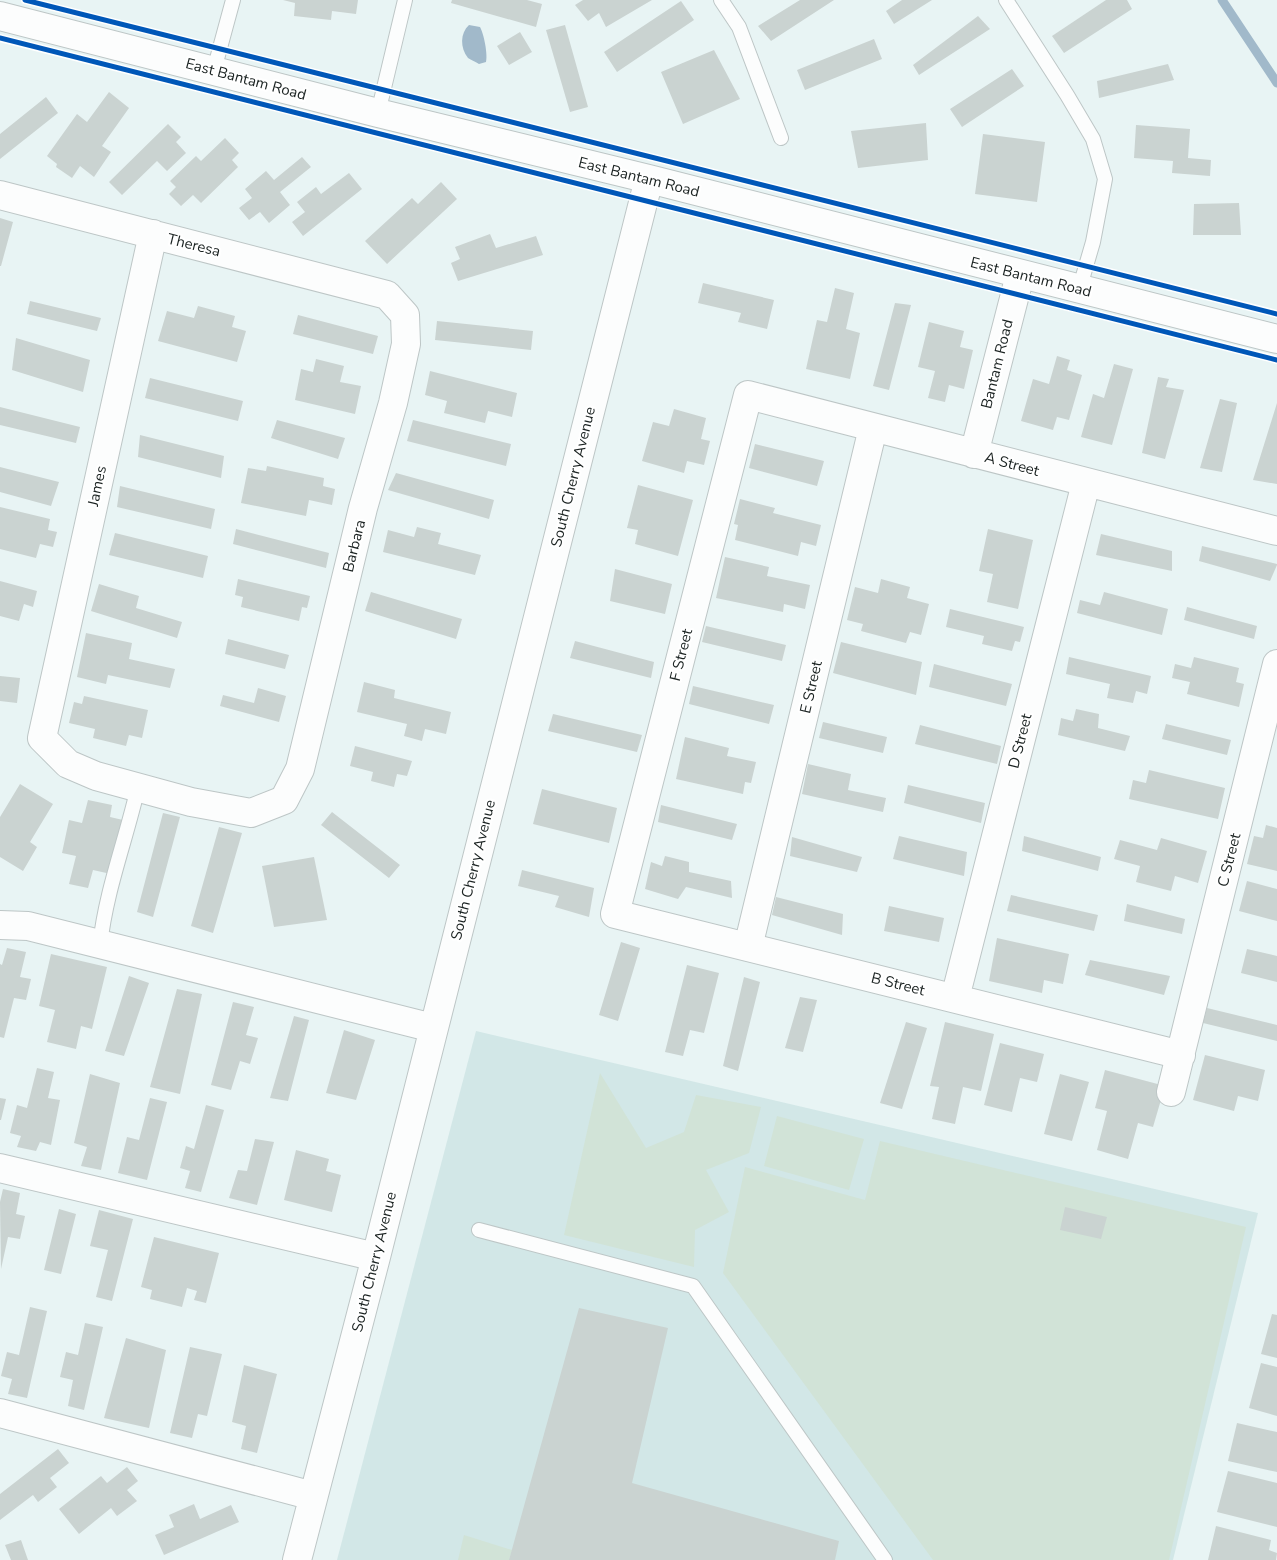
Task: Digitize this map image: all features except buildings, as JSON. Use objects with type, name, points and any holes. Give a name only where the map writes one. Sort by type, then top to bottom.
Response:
[{"type":"street","name":"East Bantam Road","points":[[0,16],[1277,339]]},
{"type":"street","name":"South Cherry Avenue","points":[[297,1560],[376,1257],[649,179]]},
{"type":"street","name":"Theresa","points":[[0,195],[387,295]]},
{"type":"street","name":"James","points":[[138,787],[96,776],[68,764],[42,738],[153,234]]},
{"type":"street","name":"Bantam Road","points":[[974,454],[1020,274]]},
{"type":"street","name":"Barbara","points":[[138,787],[191,802],[251,813],[284,800],[300,769],[363,508],[393,403],[406,344],[405,315],[387,295]]},
{"type":"street","name":"A Street","points":[[748,395],[1277,531]]},
{"type":"street","name":"F Street","points":[[615,914],[748,395]]},
{"type":"street","name":"E Street","points":[[748,947],[873,428]]},
{"type":"street","name":"D Street","points":[[955,998],[1086,483]]},
{"type":"street","name":"C Street","points":[[1171,1092],[1277,664]]},
{"type":"street","name":"B Street","points":[[615,914],[1181,1055]]},
{"type":"street","points":[[0,925],[28,926],[433,1028]]},
{"type":"street","points":[[0,1168],[376,1257]]},
{"type":"street","points":[[0,1413],[313,1496]]},
{"type":"lane","points":[[214,70],[232,0]]},
{"type":"lane","points":[[378,113],[405,0]]},
{"type":"lane","points":[[721,0],[739,27],[782,138]]},
{"type":"lane","points":[[1006,0],[1093,139],[1105,179],[1093,242],[1079,290]]},
{"type":"lane","points":[[100,944],[103,917],[138,787]]},
{"type":"lane","points":[[480,1230],[693,1286],[885,1560]]},
{"type":"shaded area","points":[[476,1031],[1258,1213],[1173,1560],[337,1560]]},
{"type":"green space","points":[[600,1073],[646,1148],[684,1132],[696,1095],[761,1107],[749,1153],[706,1170],[729,1212],[695,1230],[694,1267],[564,1235]]},
{"type":"green space","points":[[777,1116],[864,1139],[849,1190],[764,1166]]},
{"type":"green space","points":[[880,1141],[1246,1227],[1169,1560],[933,1560],[723,1273],[745,1167],[865,1200]]},
{"type":"green space","points":[[464,1535],[512,1550],[509,1560],[458,1560]]},
{"type":"water","points":[[469,25],[480,27],[486,50],[486,62],[479,64],[468,58],[465,54],[462,41],[464,32]]},
{"type":"waterway","points":[[1222,0],[1277,83]]},
{"type":"cycle path","points":[[25,0],[1277,314]]},
{"type":"cycle path","points":[[0,38],[1277,360]]}]
